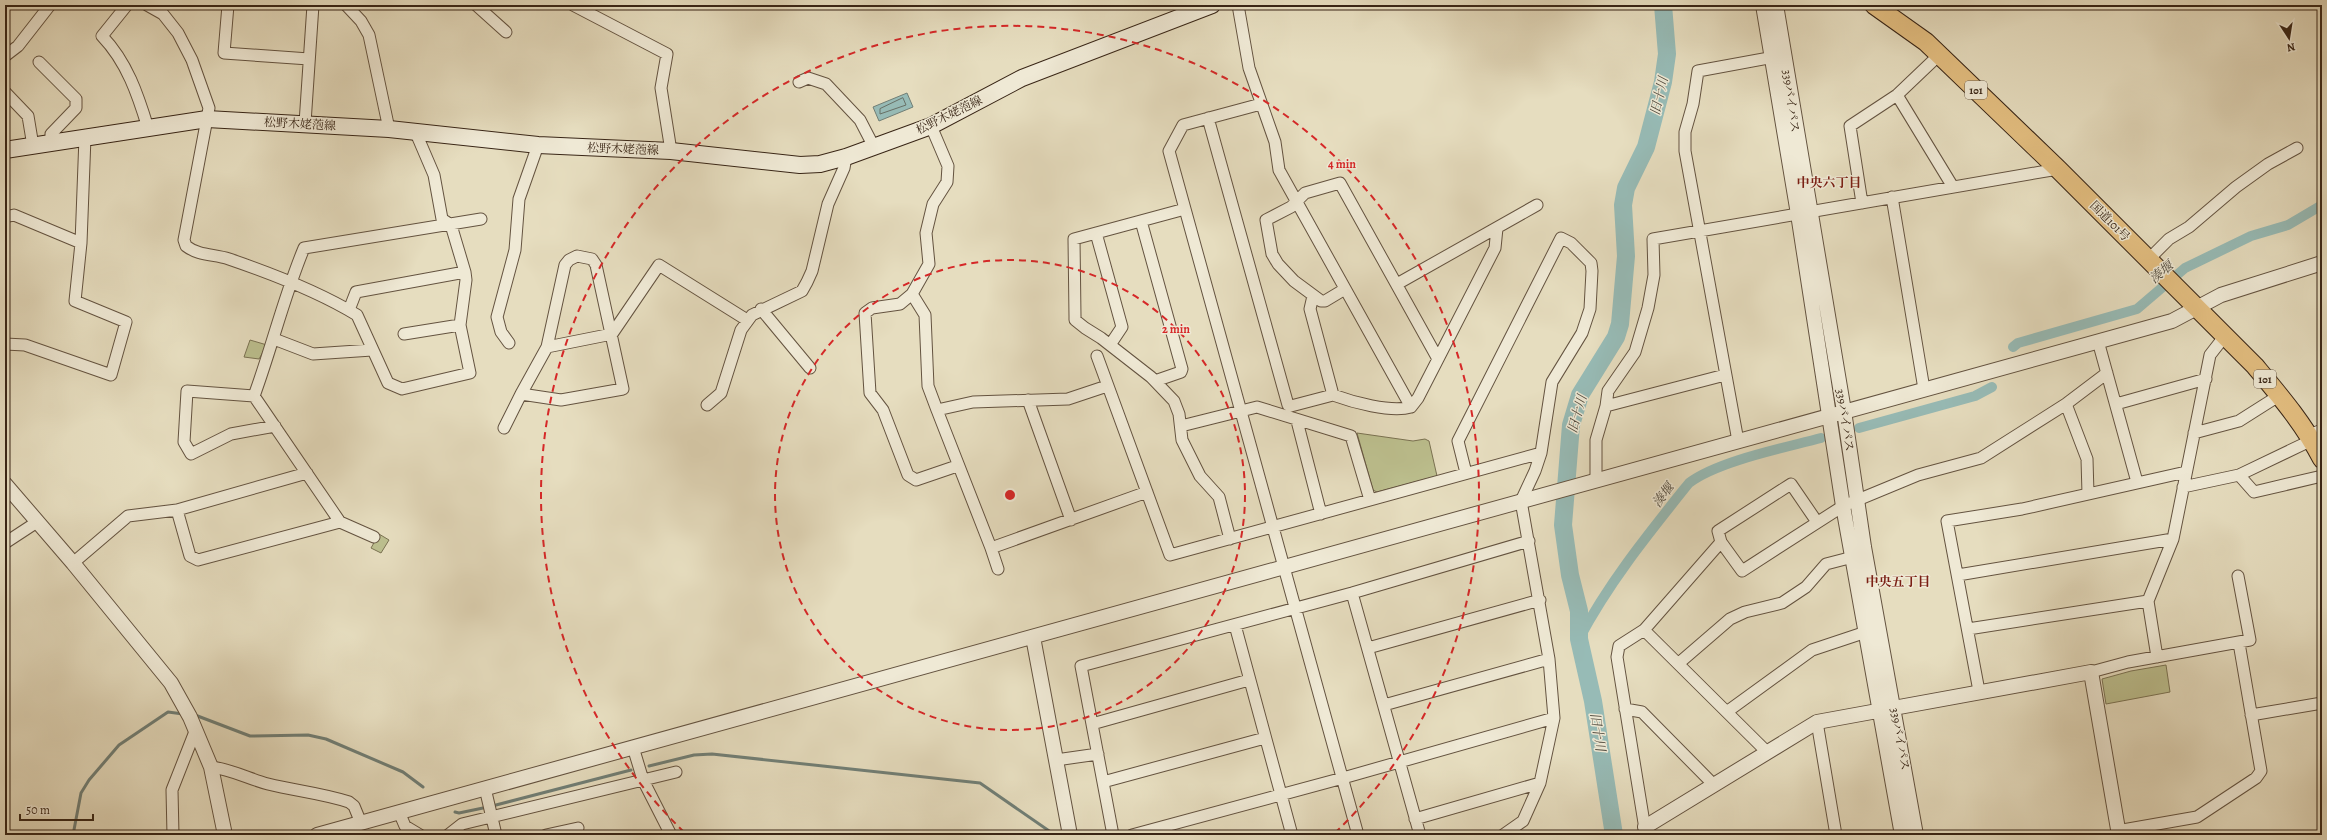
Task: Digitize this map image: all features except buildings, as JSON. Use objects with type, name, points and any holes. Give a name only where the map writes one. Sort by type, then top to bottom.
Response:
[{"type":"highway","name":"国道101号","points":[[1874,5],[1926,42],[2058,169],[2163,274],[2280,395],[2314,435],[2322,459]]},
{"type":"main road","name":"松野木姥萢線","points":[[5,150],[207,119],[305,123],[389,129],[538,145],[671,151],[800,165],[820,164],[846,157],[931,126],[1022,78],[1212,5]]},
{"type":"street","points":[[5,56],[18,46],[50,5]]},
{"type":"street","points":[[127,5],[102,36],[116,50],[139,96],[148,128]]},
{"type":"street","points":[[147,5],[163,14],[181,40],[192,60],[209,108],[184,240],[186,246],[193,252],[228,258],[290,283],[357,315],[362,322],[372,350],[388,383],[402,389],[470,374],[460,325],[466,280],[465,272],[451,225],[442,219],[434,175],[416,133]]},
{"type":"street","points":[[228,5],[224,53],[309,59]]},
{"type":"street","points":[[305,123],[313,5]]},
{"type":"street","points":[[346,5],[361,21],[369,35],[389,129]]},
{"type":"street","points":[[476,5],[506,32]]},
{"type":"street","points":[[573,5],[667,54],[661,88],[671,151]]},
{"type":"street","points":[[1238,5],[1244,50],[1275,142],[1279,170],[1411,407]]},
{"type":"street","points":[[1738,441],[1685,151],[1685,132],[1693,104],[1698,71],[1778,56],[1763,5]]},
{"type":"street","name":"339バイパス","points":[[1776,5],[1778,56],[1804,213],[1844,412],[1857,500],[1873,630],[1888,708],[1916,835]]},
{"type":"street","points":[[1862,202],[1850,126],[1897,95],[1939,55]]},
{"type":"street","points":[[39,62],[76,100],[76,108],[51,134],[51,143]]},
{"type":"street","points":[[799,82],[808,78],[826,84],[844,105],[860,120],[874,147]]},
{"type":"street","points":[[5,92],[28,116],[33,146]]},
{"type":"street","points":[[1897,95],[1953,187]]},
{"type":"street","points":[[1261,104],[1184,125],[1169,149],[1358,835]]},
{"type":"street","points":[[1208,118],[1288,405],[1291,406],[1333,395],[1363,404],[1400,409],[1411,407]]},
{"type":"street","points":[[931,126],[948,166],[946,182],[933,204],[926,233],[929,264],[912,294],[900,304],[872,308],[864,312],[870,393],[883,410],[908,475],[916,480],[957,466]]},
{"type":"street","points":[[5,344],[25,345],[111,375],[126,322],[75,301],[81,243],[85,138]]},
{"type":"street","points":[[509,343],[501,332],[497,317],[515,250],[519,199],[538,145]]},
{"type":"street","points":[[2148,260],[2169,239],[2188,227],[2236,187],[2268,164],[2297,148]]},
{"type":"street","points":[[707,405],[721,393],[741,330],[747,320],[761,309],[802,291],[812,271],[828,204],[844,168],[846,157]]},
{"type":"street","points":[[1591,482],[1596,440],[1606,406],[1608,391],[1635,352],[1648,308],[1654,275],[1653,239],[2058,169]]},
{"type":"street","points":[[1345,289],[1325,301],[1313,296],[1294,281],[1275,260],[1266,220],[1297,202],[1305,194],[1340,183],[1438,359]]},
{"type":"street","points":[[1892,197],[1924,389]]},
{"type":"street","points":[[1396,284],[1536,205]]},
{"type":"street","points":[[1185,209],[1074,240],[1075,316],[1077,322],[1110,345],[1155,381],[1174,401],[1179,414],[1182,440],[1195,467],[1219,497],[1230,538]]},
{"type":"street","points":[[1728,711],[1812,650],[1873,630],[1853,557],[1843,506],[1829,416],[1804,213]]},
{"type":"street","points":[[5,217],[14,215],[81,243]]},
{"type":"street","points":[[254,396],[274,339],[290,283],[304,248],[481,219]]},
{"type":"street","points":[[1141,221],[1182,369],[1181,372],[1155,381]]},
{"type":"street","points":[[1411,407],[1438,359],[1495,248],[1497,228]]},
{"type":"street","points":[[1096,233],[1122,327],[1110,345]]},
{"type":"street","points":[[1466,473],[1458,441],[1561,238],[1571,243],[1591,263],[1590,309],[1582,333],[1552,382],[1541,453],[1535,471],[1521,501],[1540,600],[1549,658],[1554,718],[1540,783],[1523,821],[1503,835]]},
{"type":"street","points":[[504,428],[521,394],[547,348],[565,265],[569,260],[577,256],[592,259],[596,265],[623,389],[561,400],[521,394]]},
{"type":"street","points":[[317,835],[2172,320],[2221,296],[2322,263]]},
{"type":"street","points":[[547,348],[612,334],[659,265],[747,320]]},
{"type":"street","points":[[349,310],[356,292],[465,272]]},
{"type":"street","points":[[912,294],[925,315],[928,386],[957,466],[991,548],[998,569]]},
{"type":"street","points":[[1313,296],[1310,309],[1333,395]]},
{"type":"street","points":[[761,309],[810,368]]},
{"type":"street","points":[[404,334],[460,325]]},
{"type":"street","points":[[2157,657],[2148,601],[2173,539],[2210,355],[2224,337]]},
{"type":"street","points":[[274,339],[313,354],[372,350]]},
{"type":"street","points":[[2098,341],[2137,482]]},
{"type":"street","points":[[1096,356],[1170,555],[1541,453]]},
{"type":"street","points":[[1817,522],[1791,484],[1718,531],[1721,542],[1742,571],[1843,506],[1918,475],[1981,458],[2066,404],[2107,373]]},
{"type":"street","points":[[1606,406],[1725,375]]},
{"type":"street","points":[[2116,404],[2206,379]]},
{"type":"street","points":[[937,410],[973,402],[1068,399],[1107,386]]},
{"type":"street","points":[[254,396],[188,391],[184,442],[191,454],[231,434],[274,426]]},
{"type":"street","points":[[2194,433],[2239,421],[2280,395]]},
{"type":"street","points":[[254,396],[340,522],[374,537]]},
{"type":"street","points":[[1028,400],[1071,520]]},
{"type":"street","points":[[2066,404],[2087,459],[2088,494]]},
{"type":"street","points":[[1181,426],[1257,407],[1296,421],[1351,436],[1370,500]]},
{"type":"street","points":[[1296,421],[1321,514]]},
{"type":"street","points":[[2183,487],[2239,475],[2314,435]]},
{"type":"street","points":[[1979,691],[1947,521],[2022,509],[2186,472]]},
{"type":"street","points":[[73,563],[128,516],[177,510],[307,473]]},
{"type":"street","points":[[2239,475],[2254,492],[2322,476]]},
{"type":"street","points":[[5,484],[73,563],[166,678],[191,718],[211,768],[225,835]]},
{"type":"street","points":[[991,548],[1147,492]]},
{"type":"street","points":[[177,510],[190,556],[198,560],[340,522]]},
{"type":"street","points":[[5,543],[37,522]]},
{"type":"street","points":[[1958,575],[2173,539]]},
{"type":"street","points":[[1113,835],[1081,666],[1352,593],[1529,541]]},
{"type":"street","points":[[1721,542],[1644,630],[1619,646],[1617,657],[1646,831],[1714,785],[1817,722],[1979,691],[2091,672],[2128,662],[2250,640],[2238,576]]},
{"type":"street","points":[[1679,663],[1730,619],[1745,612],[1782,604],[1806,587],[1826,564],[1853,557]]},
{"type":"street","points":[[1352,593],[1420,835]]},
{"type":"street","points":[[1368,648],[1540,600]]},
{"type":"street","points":[[1968,629],[2148,601]]},
{"type":"street","points":[[1235,625],[1292,835]]},
{"type":"street","points":[[1644,630],[1728,711],[1767,752]]},
{"type":"street","points":[[1033,637],[1070,835]]},
{"type":"street","points":[[2091,672],[2118,833],[2197,818],[2256,778],[2261,771],[2239,642]]},
{"type":"street","points":[[1384,705],[1549,658]]},
{"type":"street","points":[[1092,724],[1249,680]]},
{"type":"street","points":[[2251,715],[2322,703]]},
{"type":"street","points":[[1888,708],[1902,835]]},
{"type":"street","points":[[1625,710],[1642,712],[1714,785]]},
{"type":"street","points":[[173,835],[172,790],[191,718]]},
{"type":"street","points":[[1132,835],[1281,796],[1554,718]]},
{"type":"street","points":[[1817,722],[1836,835]]},
{"type":"street","points":[[1103,782],[1266,738]]},
{"type":"street","points":[[633,747],[643,780],[671,835]]},
{"type":"street","points":[[1056,760],[1098,754]]},
{"type":"street","points":[[211,768],[231,770],[269,784],[314,792],[349,802],[354,806],[361,823]]},
{"type":"street","points":[[448,835],[462,824],[676,772]]},
{"type":"street","points":[[1415,818],[1540,783]]},
{"type":"street","points":[[484,788],[496,835]]},
{"type":"street","points":[[399,812],[404,826],[420,835]]},
{"type":"street","points":[[546,835],[578,828]]},
{"type":"green space","points":[[250,340],[267,345],[259,359],[244,357]]},
{"type":"green space","points":[[1357,433],[1413,441],[1425,439],[1429,441],[1437,476],[1377,492],[1373,490]]},
{"type":"green space","points":[[379,534],[389,540],[381,553],[371,548]]},
{"type":"green space","points":[[2166,665],[2170,692],[2106,704],[2102,679],[2131,671]]},
{"type":"water","points":[[907,93],[913,107],[879,121],[873,107]]},
{"type":"waterway","name":"旧十川","points":[[1614,835],[1593,701],[1579,639],[1579,611],[1570,575],[1563,525],[1571,425],[1580,395],[1616,337],[1620,324],[1626,256],[1623,205],[1626,188],[1646,147],[1663,82],[1667,54],[1663,5]]},
{"type":"waterway","name":"湊堰","points":[[2013,347],[2018,343],[2137,309],[2185,268],[2251,236],[2288,225],[2322,205]]},
{"type":"waterway","name":"湊堰","points":[[1859,428],[1975,396],[1992,387]]},
{"type":"waterway","name":"湊堰","points":[[1579,639],[1616,578],[1689,483],[1701,475],[1734,462],[1821,438]]},
{"type":"waterway","points":[[73,835],[81,793],[89,780],[119,745],[168,712],[183,714]]},
{"type":"waterway","points":[[195,715],[250,736],[308,735],[326,739],[403,772],[423,787]]},
{"type":"waterway","points":[[649,766],[694,755],[712,754],[980,783],[1055,835]]},
{"type":"waterway","points":[[496,805],[631,770]]},
{"type":"waterway","points":[[455,812],[459,813],[483,808]]},
{"type":"district","name":"中央六丁目","points":[[1829,182]]},
{"type":"district","name":"中央五丁目","points":[[1898,581]]}]
